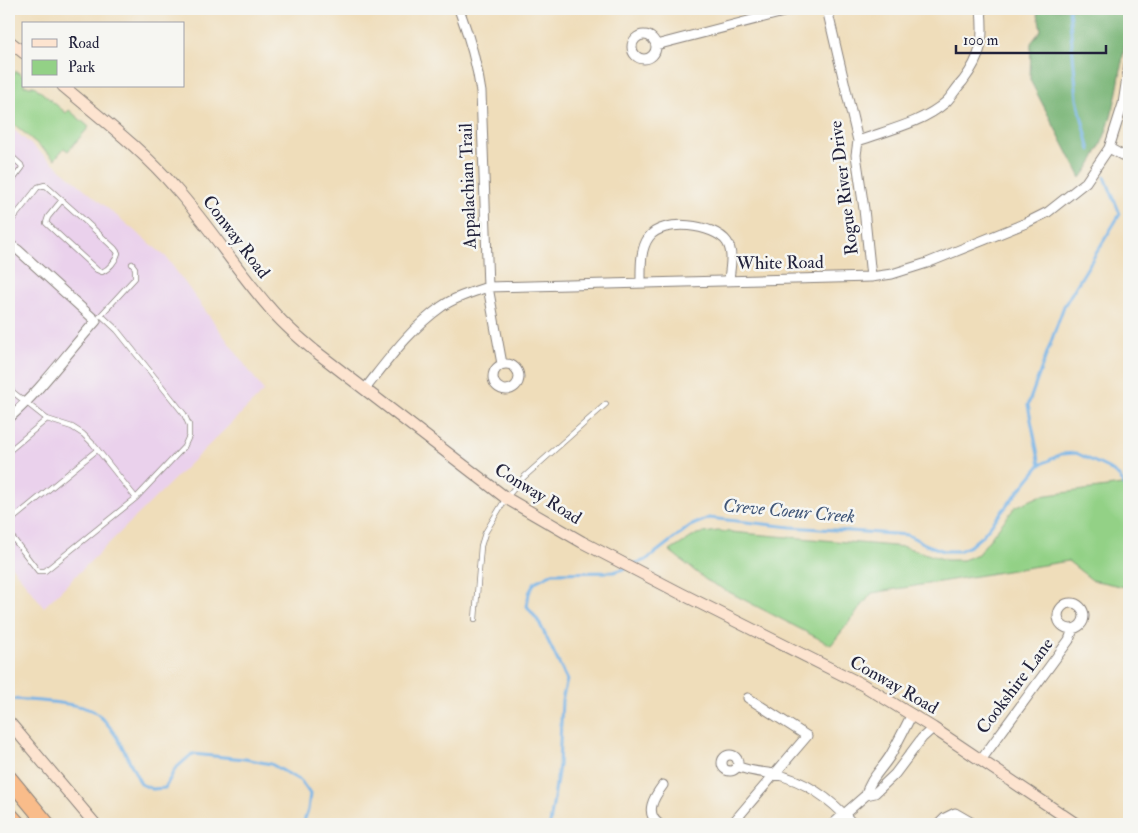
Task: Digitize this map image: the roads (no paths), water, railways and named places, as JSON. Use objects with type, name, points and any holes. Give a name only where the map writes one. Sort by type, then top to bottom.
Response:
[{"type":"highway","points":[[9,778],[47,824]]},
{"type":"highway","points":[[9,814],[18,824]]},
{"type":"street","name":"Appalachian Trail","points":[[459,9],[477,64],[481,92],[488,287],[502,364]]},
{"type":"street","points":[[656,45],[795,9]]},
{"type":"street","name":"Rogue River Drive","points":[[827,9],[858,140],[856,155],[871,276]]},
{"type":"street","points":[[858,140],[914,121],[948,101],[971,70],[980,54],[983,23],[981,9]]},
{"type":"street","points":[[9,41],[22,52]]},
{"type":"street","name":"White Road","points":[[365,389],[401,343],[425,320],[443,306],[467,294],[488,287],[785,280],[892,274],[944,256],[1026,223],[1048,212],[1086,182],[1109,148],[1123,104],[1129,64]]},
{"type":"street","name":"Conway Road","points":[[65,88],[140,151],[164,175],[251,286],[291,331],[506,498],[582,542],[864,685],[912,714],[1076,824]]},
{"type":"street","points":[[1109,148],[1129,159]]},
{"type":"street","points":[[641,282],[640,263],[649,237],[665,227],[683,225],[697,226],[712,232],[726,242],[731,257],[729,280]]},
{"type":"street","points":[[9,244],[98,318],[26,404],[9,418]]},
{"type":"street","name":"Cookshire Lane","points":[[981,760],[1070,640],[1073,629]]},
{"type":"street","points":[[732,824],[807,736],[748,698]]},
{"type":"street","points":[[866,795],[868,785],[894,749],[912,714]]},
{"type":"street","points":[[12,726],[95,824]]},
{"type":"street","points":[[833,824],[866,795],[875,793],[895,774],[922,738],[933,728]]},
{"type":"street","points":[[737,766],[747,771],[773,774],[806,785],[844,814],[852,824]]},
{"type":"street","points":[[659,824],[655,821],[651,812],[654,798],[663,785]]},
{"type":"street","points":[[939,824],[945,818],[955,814],[974,824]]},
{"type":"lane","points":[[9,154],[22,168],[9,184]]},
{"type":"lane","points":[[9,224],[38,187],[45,185],[62,200],[115,249],[118,254],[116,259],[106,270],[102,272],[97,270],[46,223],[48,217],[62,200]]},
{"type":"lane","points":[[9,533],[38,571],[45,571],[136,498],[184,447],[189,436],[189,425],[184,414],[118,330],[98,318],[135,278],[135,268],[132,264]]},
{"type":"lane","points":[[9,389],[47,420],[83,434],[136,498]]},
{"type":"lane","points":[[475,619],[481,546],[485,533],[506,498],[524,477],[606,404]]},
{"type":"lane","points":[[9,451],[47,420]]},
{"type":"lane","points":[[9,522],[98,450]]},
{"type":"waterway","points":[[1069,9],[1077,99],[1090,150]]},
{"type":"waterway","points":[[1040,465],[1028,405],[1064,306],[1120,214],[1105,177]]},
{"type":"waterway","name":"Creve Coeur Creek","points":[[634,564],[646,560],[690,526],[709,518],[791,527],[908,535],[944,551],[959,551],[970,546],[982,536],[1040,465],[1061,454],[1076,453],[1108,468],[1120,477],[1129,497]]},
{"type":"waterway","name":"Creve Coeur Creek","points":[[550,824],[559,765],[562,700],[567,680],[539,622],[527,606],[529,593],[535,582],[553,573],[614,572],[626,568]]},
{"type":"waterway","name":"Creve Coeur Creek","points":[[9,699],[76,705],[93,711],[101,717],[115,734],[141,784],[152,789],[165,788],[175,769],[192,754],[245,759],[271,764],[301,781],[310,794],[308,810],[303,824]]}]
